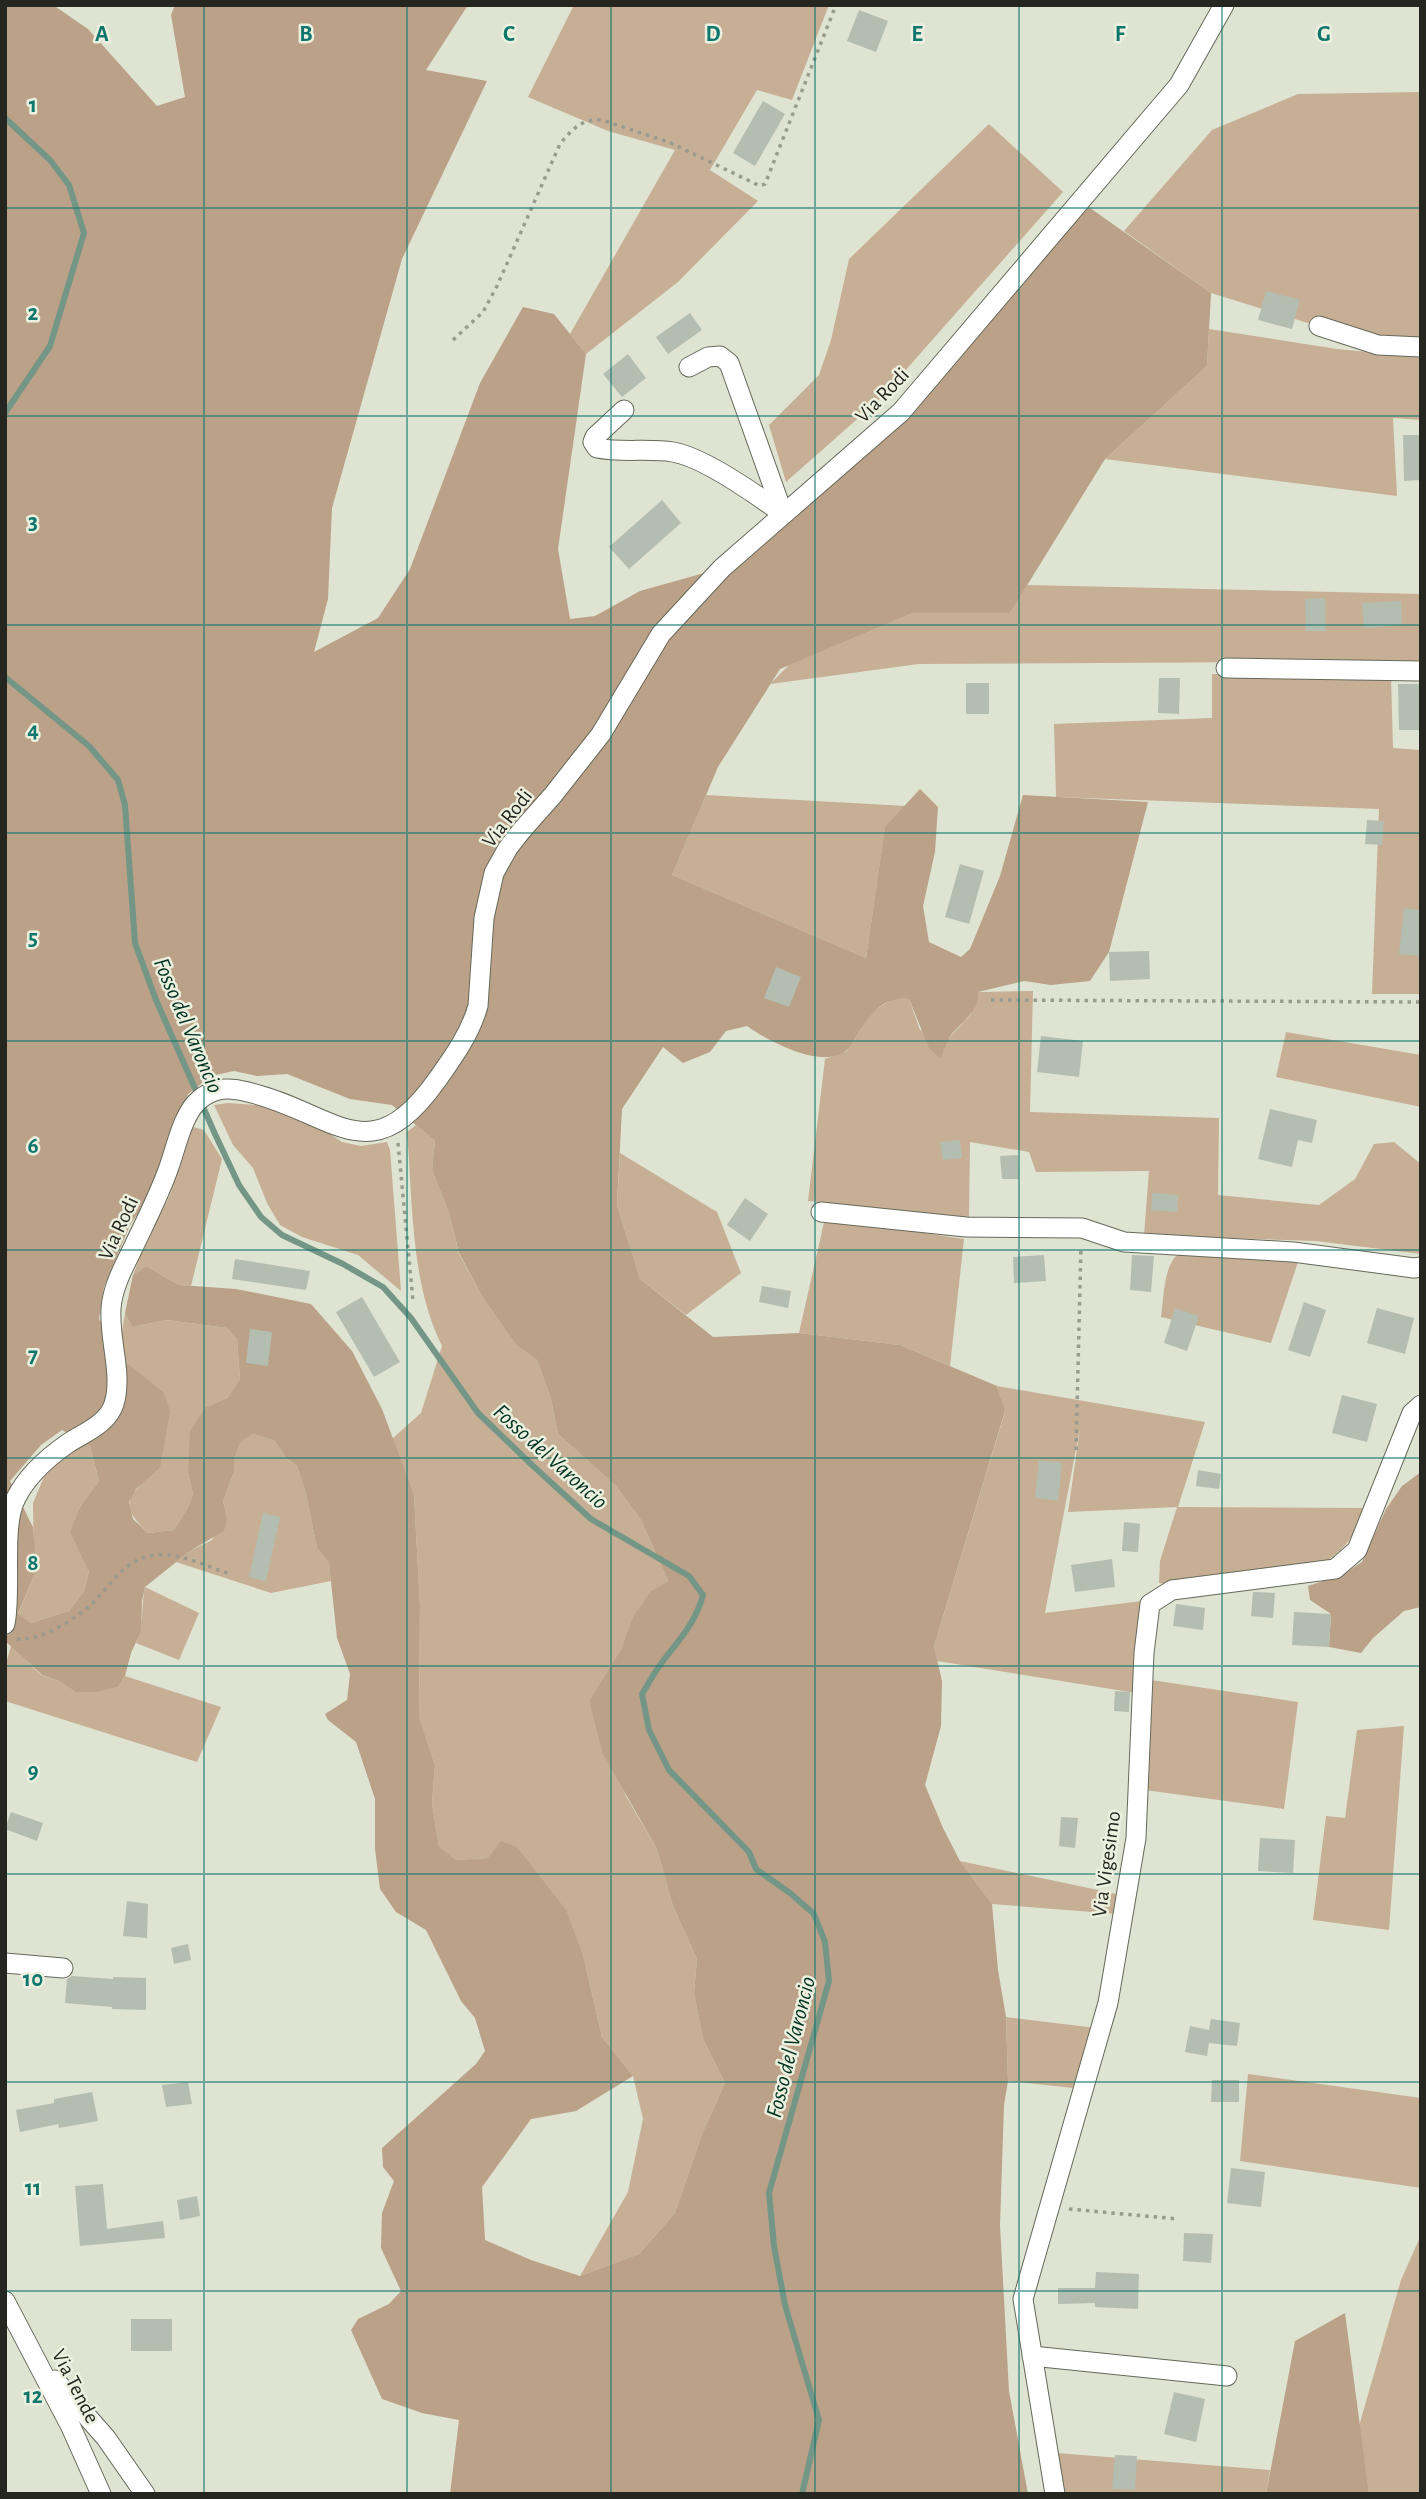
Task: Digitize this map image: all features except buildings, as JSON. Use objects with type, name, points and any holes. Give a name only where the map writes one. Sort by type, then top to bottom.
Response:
[{"type":"street","name":"Via Rodi","points":[[10,1631],[11,1508],[28,1479],[46,1460],[109,1416],[117,1384],[111,1308],[115,1289],[157,1199],[194,1104],[206,1094],[228,1088],[276,1099],[352,1131],[371,1132],[396,1123],[423,1100],[457,1051],[475,1018],[484,918],[494,873],[508,848],[594,743],[661,634],[722,568],[901,412],[1179,85],[1224,5]]},
{"type":"street","points":[[1319,326],[1378,345],[1421,347]]},
{"type":"street","points":[[689,367],[708,357],[720,356],[729,362],[783,514]]},
{"type":"street","points":[[624,410],[595,437],[593,442],[597,448],[660,450],[688,456],[753,492],[783,514]]},
{"type":"street","points":[[1226,668],[1421,671]]},
{"type":"street","points":[[821,1212],[966,1227],[1082,1228],[1124,1242],[1293,1252],[1421,1267]]},
{"type":"street","name":"Via Vigesimo","points":[[1055,2494],[1023,2299],[1108,2003],[1136,1838],[1144,1653],[1150,1604],[1172,1590],[1335,1569],[1357,1550],[1412,1413],[1421,1405]]},
{"type":"street","points":[[5,1963],[63,1968]]},
{"type":"street","name":"Via Tende","points":[[5,2301],[39,2362],[101,2494]]},
{"type":"street","points":[[1032,2356],[1227,2376]]},
{"type":"street","points":[[39,2362],[94,2422],[145,2494]]},
{"type":"path","points":[[453,340],[482,312],[497,286],[560,144],[578,125],[592,119],[602,120],[671,143],[760,186],[765,184],[836,5]]},
{"type":"path","points":[[991,1000],[1421,1002]]},
{"type":"path","points":[[396,1123],[413,1301]]},
{"type":"path","points":[[1076,1450],[1082,1228]]},
{"type":"path","points":[[10,1631],[32,1638],[46,1633],[86,1609],[122,1569],[137,1560],[168,1555],[230,1574]]},
{"type":"path","points":[[1049,2207],[1178,2219]]},
{"type":"shaded area","points":[[5,5],[53,5],[88,29],[157,106],[185,97],[171,15],[175,5],[468,5],[426,70],[487,81],[402,259],[332,508],[328,599],[314,652],[378,618],[410,569],[480,383],[523,307],[554,314],[586,354],[558,549],[570,619],[595,616],[640,591],[722,568],[856,453],[1080,201],[1211,293],[1207,366],[1105,459],[1010,613],[913,613],[780,669],[718,767],[672,875],[866,958],[885,827],[920,789],[938,807],[935,852],[923,906],[929,942],[961,957],[970,949],[1000,876],[1023,795],[1148,802],[1109,952],[1090,981],[1051,985],[1024,981],[978,992],[976,1006],[949,1038],[941,1059],[929,1048],[909,999],[891,1001],[877,1009],[848,1049],[837,1056],[810,1056],[796,1052],[747,1026],[726,1031],[710,1052],[683,1063],[663,1047],[622,1109],[617,1205],[640,1279],[713,1337],[799,1333],[900,1345],[997,1386],[1005,1411],[934,1646],[942,1681],[941,1726],[925,1785],[960,1861],[992,1904],[998,1970],[1006,2017],[1008,2081],[1004,2105],[1000,2225],[1009,2391],[1028,2494],[450,2494],[459,2420],[422,2413],[382,2399],[351,2330],[358,2319],[389,2304],[401,2291],[381,2248],[382,2213],[394,2181],[383,2167],[382,2148],[476,2064],[485,2051],[475,2018],[461,2001],[426,1930],[396,1912],[380,1889],[375,1849],[375,1799],[356,1742],[328,1720],[325,1714],[347,1700],[350,1674],[337,1638],[329,1563],[317,1548],[306,1494],[297,1466],[286,1458],[275,1441],[253,1434],[241,1441],[234,1458],[234,1472],[223,1501],[227,1518],[224,1531],[190,1551],[145,1587],[141,1631],[125,1676],[118,1687],[95,1692],[75,1692],[59,1681],[42,1675],[5,1641]],"holes":[[[234,1071],[257,1076],[287,1074],[350,1099],[392,1105],[435,1141],[432,1170],[449,1213],[459,1253],[483,1298],[516,1345],[537,1360],[551,1399],[558,1434],[616,1486],[641,1520],[668,1581],[650,1592],[633,1617],[621,1650],[589,1701],[603,1754],[657,1849],[673,1906],[697,1959],[694,1993],[703,2039],[725,2083],[702,2134],[675,2213],[639,2254],[580,2276],[531,2260],[485,2240],[482,2187],[531,2119],[576,2111],[633,2076],[602,2037],[583,1955],[566,1910],[517,1847],[501,1841],[488,1858],[456,1860],[439,1847],[432,1803],[435,1765],[419,1717],[420,1606],[414,1495],[382,1409],[352,1351],[311,1304],[236,1289],[179,1285],[146,1266],[133,1275],[125,1313],[132,1327],[167,1320],[227,1328],[237,1340],[240,1379],[227,1398],[206,1407],[190,1431],[188,1473],[193,1494],[174,1530],[148,1533],[133,1519],[129,1502],[136,1489],[160,1468],[170,1411],[164,1393],[127,1363],[99,1319],[104,1287],[130,1225],[145,1203],[180,1121],[188,1094],[211,1076]],[[62,1430],[90,1446],[99,1481],[80,1507],[70,1532],[89,1571],[84,1591],[69,1611],[31,1623],[18,1614],[34,1575],[33,1527],[10,1481],[41,1445]]]},
{"type":"shaded area","points":[[574,5],[829,5],[792,100],[757,90],[710,170],[758,201],[678,282],[586,354],[570,334],[675,150],[608,131],[528,97]]},
{"type":"shaded area","points":[[1421,92],[1421,345],[1378,345],[1211,293],[1124,231],[1212,130],[1298,94]]},
{"type":"shaded area","points":[[989,124],[1063,192],[881,398],[786,482],[769,425],[819,375],[831,340],[849,259]]},
{"type":"shaded area","points":[[1209,329],[1337,349],[1421,357],[1421,420],[1393,418],[1397,496],[1105,459],[1207,366]]},
{"type":"shaded area","points":[[1027,585],[1421,594],[1419,661],[919,664],[770,684],[789,665],[913,613],[1010,613]]},
{"type":"shaded area","points":[[1212,674],[1391,676],[1393,748],[1421,750],[1421,994],[1372,994],[1379,809],[1056,797],[1054,724],[1212,718]]},
{"type":"shaded area","points":[[706,795],[906,806],[885,828],[866,958],[672,875]]},
{"type":"shaded area","points":[[1033,991],[1030,1112],[1219,1118],[1218,1195],[1319,1205],[1355,1179],[1374,1144],[1394,1142],[1421,1164],[1421,1254],[1316,1241],[1144,1235],[1149,1171],[1036,1172],[1029,1152],[970,1142],[969,1217],[808,1201],[825,1059],[847,1051],[872,1012],[894,998],[909,999],[920,1030],[949,1038],[971,1014],[978,992]]},
{"type":"shaded area","points":[[1286,1032],[1421,1055],[1421,1107],[1276,1077]]},
{"type":"shaded area","points":[[228,1103],[269,1106],[318,1126],[342,1142],[361,1146],[387,1142],[390,1150],[401,1291],[358,1255],[302,1237],[280,1225],[267,1203],[253,1168],[233,1145],[214,1105]]},
{"type":"shaded area","points":[[416,1125],[435,1141],[432,1170],[449,1213],[459,1254],[483,1298],[516,1345],[537,1360],[551,1399],[558,1434],[616,1486],[641,1520],[668,1581],[643,1602],[615,1662],[589,1701],[626,1796],[657,1849],[673,1906],[697,1959],[694,1993],[703,2039],[725,2083],[702,2134],[675,2213],[639,2254],[580,2276],[628,2192],[643,2119],[633,2076],[602,2037],[583,1955],[488,1858],[456,1860],[439,1848],[432,1803],[435,1765],[419,1718],[420,1606],[414,1495],[392,1439],[421,1413],[442,1346],[424,1295],[418,1268],[407,1132]]},
{"type":"shaded area","points":[[193,1127],[204,1130],[222,1159],[191,1286],[179,1285],[146,1266],[133,1275],[170,1195]]},
{"type":"shaded area","points":[[620,1153],[717,1212],[741,1273],[686,1315],[640,1279],[617,1205]]},
{"type":"shaded area","points":[[825,1218],[964,1239],[950,1366],[900,1345],[799,1333]]},
{"type":"shaded area","points":[[1181,1252],[1298,1262],[1271,1343],[1161,1317],[1168,1272],[1175,1257]]},
{"type":"shaded area","points":[[125,1313],[132,1327],[167,1320],[227,1328],[237,1340],[240,1379],[227,1398],[206,1407],[188,1473],[193,1494],[174,1530],[148,1533],[132,1513],[130,1505],[135,1491],[160,1468],[140,1375],[127,1363],[119,1350]]},
{"type":"shaded area","points":[[997,1386],[1205,1422],[1178,1507],[1366,1508],[1350,1538],[1325,1562],[1171,1585],[1159,1583],[1160,1561],[1177,1507],[1068,1512],[1080,1428],[1045,1613],[1142,1601],[1136,1693],[937,1661],[934,1646],[1005,1412]]},
{"type":"shaded area","points":[[253,1434],[275,1441],[286,1458],[297,1466],[306,1494],[317,1548],[329,1563],[331,1581],[271,1593],[176,1562],[212,1540],[227,1518],[223,1501],[234,1472],[234,1458],[240,1440]]},
{"type":"shaded area","points":[[86,1443],[90,1446],[99,1481],[80,1507],[71,1532],[89,1570],[84,1591],[69,1611],[31,1623],[18,1615],[34,1575],[33,1503],[44,1477],[62,1459]]},
{"type":"shaded area","points":[[1421,1472],[1421,1607],[1404,1611],[1373,1638],[1361,1653],[1329,1647],[1331,1614],[1310,1600],[1308,1586],[1344,1574],[1362,1562],[1386,1509],[1402,1486]]},
{"type":"shaded area","points":[[145,1587],[199,1613],[179,1660],[136,1643]]},
{"type":"shaded area","points":[[11,1646],[41,1675],[59,1681],[75,1692],[118,1687],[125,1676],[221,1707],[197,1762],[5,1701],[5,1667]]},
{"type":"shaded area","points":[[1151,1680],[1298,1702],[1284,1809],[1145,1790]]},
{"type":"shaded area","points":[[1404,1726],[1389,1930],[1313,1920],[1326,1816],[1345,1818],[1357,1730]]},
{"type":"shaded area","points":[[960,1861],[1117,1894],[1117,1914],[992,1904]]},
{"type":"shaded area","points":[[1006,2017],[1096,2028],[1073,2088],[1008,2081]]},
{"type":"shaded area","points":[[1248,2074],[1421,2098],[1421,2188],[1240,2161]]},
{"type":"shaded area","points":[[1421,2235],[1421,2494],[1369,2494],[1359,2426],[1401,2280]]},
{"type":"shaded area","points":[[1345,2313],[1369,2494],[1266,2494],[1295,2341]]},
{"type":"shaded area","points":[[1057,2453],[1270,2470],[1266,2494],[1063,2494]]},
{"type":"waterway","name":"Fosso del Varoncio","points":[[5,118],[50,160],[69,185],[84,233],[50,346],[5,413]]},
{"type":"waterway","name":"Fosso del Varoncio","points":[[5,677],[89,746],[118,780],[125,805],[135,943],[156,1000],[215,1134],[239,1185],[261,1217],[282,1235],[343,1264],[383,1287],[411,1318],[478,1413],[532,1465],[591,1519],[689,1576],[703,1595],[692,1622],[642,1694],[649,1730],[669,1770],[749,1852],[756,1869],[814,1914],[825,1942],[829,1981],[769,2193],[774,2246],[785,2305],[819,2420],[802,2494]]}]
